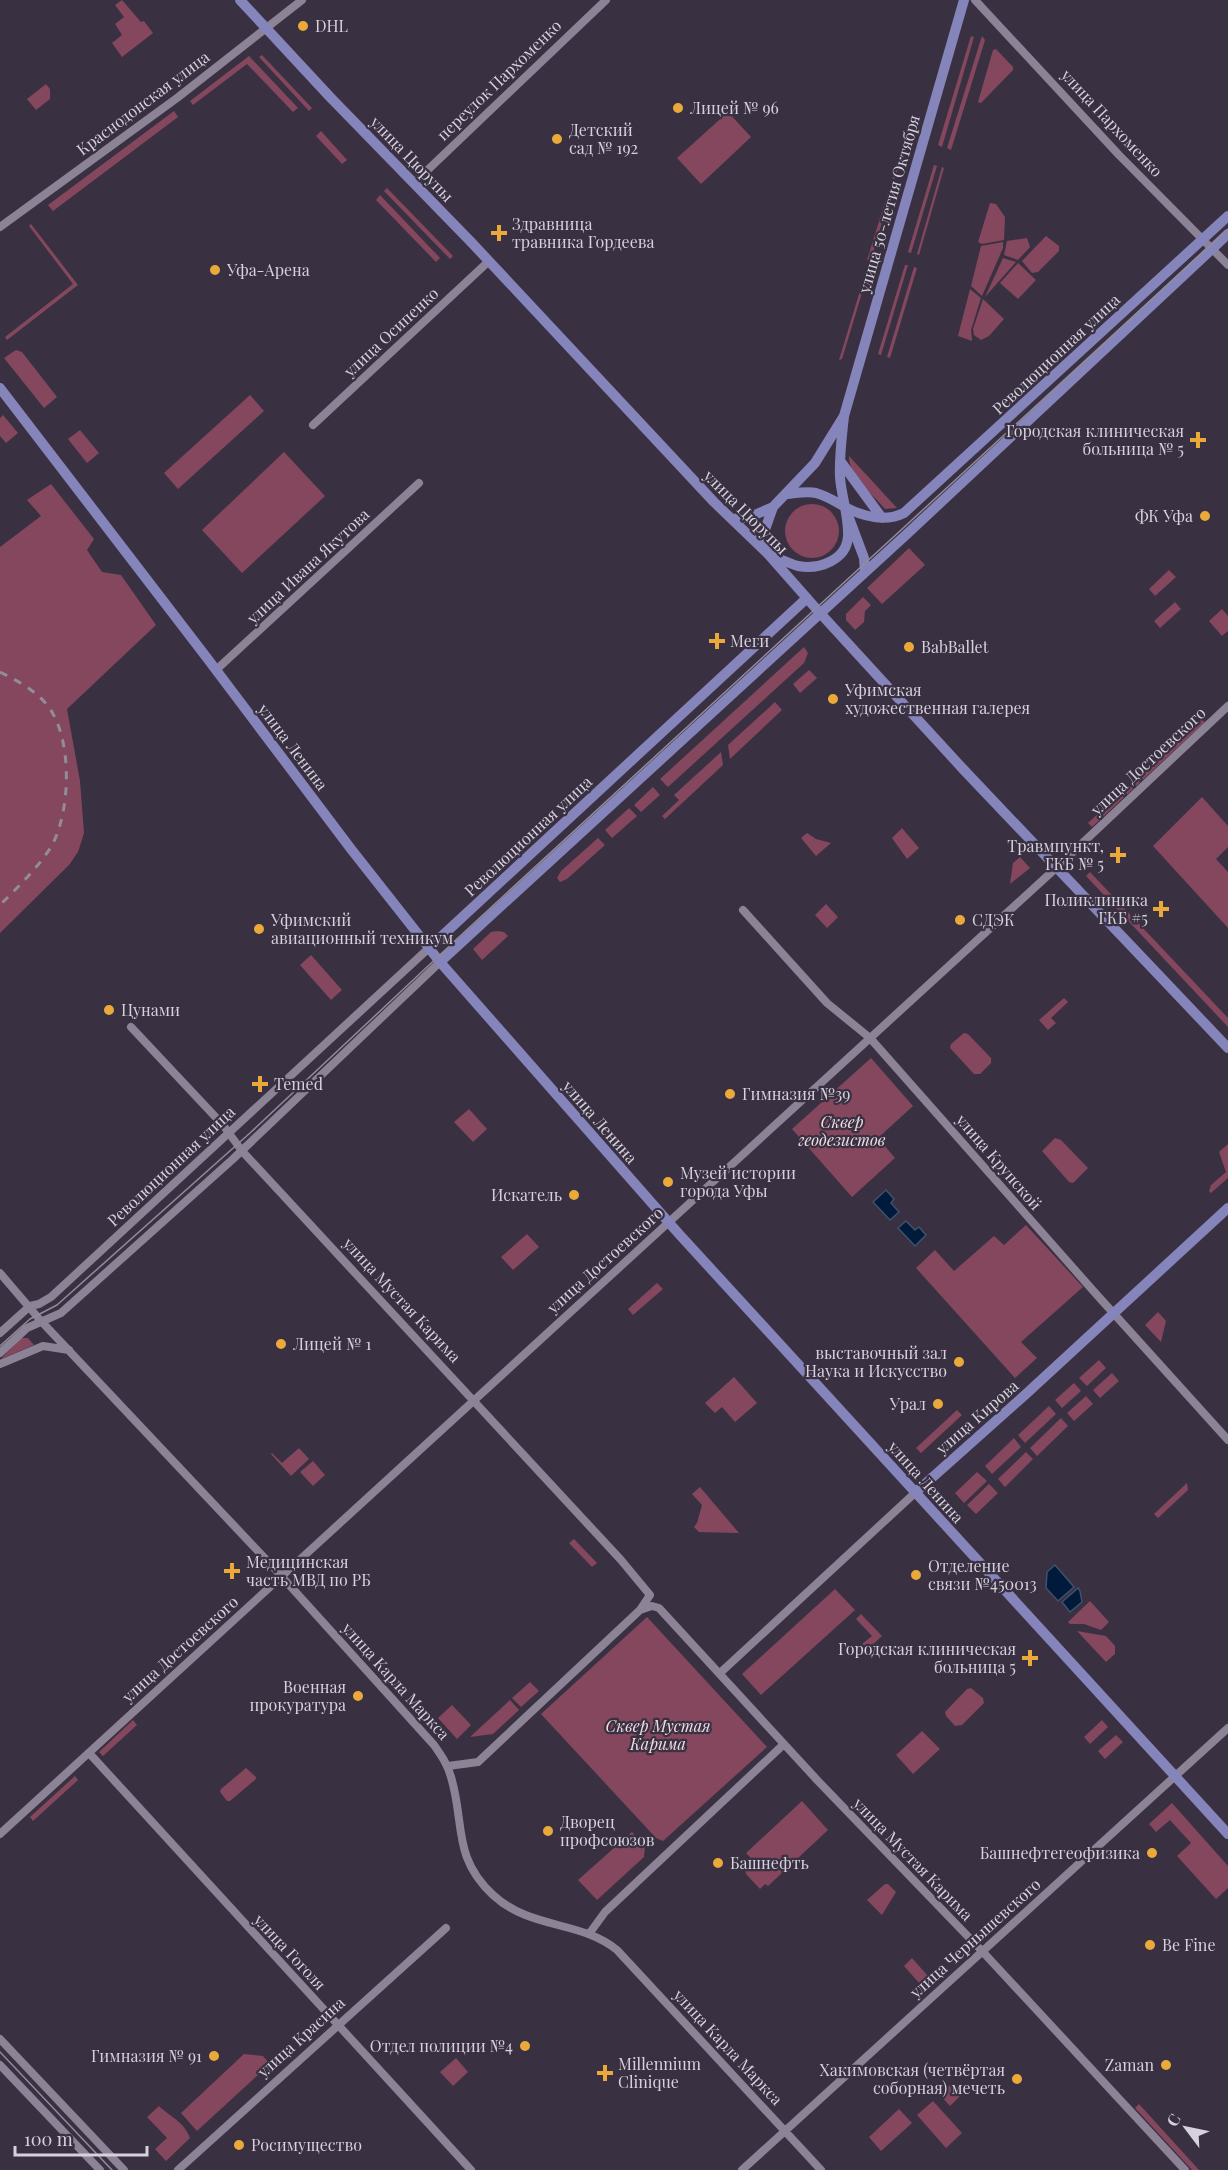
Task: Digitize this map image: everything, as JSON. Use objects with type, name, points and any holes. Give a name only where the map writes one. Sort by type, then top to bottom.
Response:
[{"type":"main road","name":"улица Цюрупы","points":[[240,0],[489,261],[714,502],[768,554],[1056,868],[1228,1048]]},
{"type":"main road","name":"улица 50-летия Октября","points":[[845,507],[840,477],[844,416],[964,0]]},
{"type":"main road","name":"Революционная улица","points":[[882,518],[893,518],[904,513],[1228,216]]},
{"type":"main road","points":[[440,962],[908,533],[1228,234]]},
{"type":"main road","name":"улица Ленина","points":[[0,388],[351,849],[440,962],[669,1222],[1228,1834]]},
{"type":"main road","name":"улица 50-летия Октября","points":[[788,494],[816,464],[844,416]]},
{"type":"main road","points":[[841,462],[882,518]]},
{"type":"main road","points":[[733,519],[750,517],[773,507],[788,494],[817,493],[845,507],[882,518]]},
{"type":"main road","points":[[773,507],[763,535],[768,554],[800,566],[820,566],[833,561],[843,550],[848,538],[845,507]]},
{"type":"main road","points":[[845,507],[857,537],[865,572]]},
{"type":"main road","name":"Революционная улица","points":[[429,948],[807,598]]},
{"type":"main road","name":"улица Кирова","points":[[916,1492],[1228,1208]]},
{"type":"street","name":"Краснодонская улица","points":[[0,227],[177,98],[302,0]]},
{"type":"street","name":"переулок Пархоменко","points":[[414,183],[606,0]]},
{"type":"street","name":"улица Пархоменко","points":[[975,0],[1119,155],[1228,265]]},
{"type":"street","name":"улица Осипенко","points":[[313,425],[489,261]]},
{"type":"street","name":"улица Ивана Якутова","points":[[216,670],[419,483]]},
{"type":"street","name":"улица Достоевского","points":[[0,1834],[1056,868],[1228,706]]},
{"type":"street","name":"улица Крупской","points":[[743,910],[827,1003],[870,1038],[1228,1440]]},
{"type":"street","name":"Революционная улица","points":[[0,1333],[30,1306],[51,1297],[429,948]]},
{"type":"street","points":[[0,1353],[27,1328],[60,1313],[242,1151],[440,962]]},
{"type":"street","name":"улица Мустая Карима","points":[[131,1027],[242,1151],[621,1560],[650,1595],[640,1610]]},
{"type":"street","name":"улица Карла Маркса","points":[[0,1273],[41,1321],[423,1732],[448,1766],[461,1839],[467,1859],[477,1877],[492,1894],[517,1913],[588,1934],[608,1943],[627,1959],[821,2170]]},
{"type":"street","points":[[0,1364],[43,1346],[69,1350]]},
{"type":"street","name":"улица Кирова","points":[[720,1673],[916,1492]]},
{"type":"street","name":"улица Мустая Карима","points":[[640,1610],[652,1606],[659,1608],[1185,2170]]},
{"type":"street","points":[[448,1766],[478,1762],[640,1610]]},
{"type":"street","name":"улица Чернышевского","points":[[742,2170],[1228,1728]]},
{"type":"street","points":[[588,1934],[605,1912],[784,1744]]},
{"type":"street","name":"улица Гоголя","points":[[89,1753],[471,2170]]},
{"type":"street","name":"улица Красина","points":[[178,2170],[446,1928]]},
{"type":"street","points":[[0,2039],[124,2170]]},
{"type":"street","points":[[0,2065],[100,2170]]},
{"type":"green space","points":[[122,0],[153,33],[122,57],[112,43],[122,35],[115,24],[124,17],[115,5]]},
{"type":"green space","points":[[971,36],[974,37],[942,147],[938,145]]},
{"type":"green space","points":[[982,36],[985,40],[951,150],[947,148]]},
{"type":"green space","points":[[996,49],[1013,67],[1013,70],[981,103],[978,102],[993,50]]},
{"type":"green space","points":[[262,55],[312,108],[309,111],[259,57]]},
{"type":"green space","points":[[249,56],[298,108],[293,112],[247,64],[193,105],[190,101]]},
{"type":"green space","points":[[46,84],[50,89],[50,99],[36,110],[27,99]]},
{"type":"green space","points":[[174,111],[178,117],[53,211],[48,205]]},
{"type":"green space","points":[[728,112],[751,137],[701,184],[677,158]]},
{"type":"green space","points":[[321,131],[347,160],[342,164],[316,136]]},
{"type":"green space","points":[[934,165],[937,166],[911,253],[908,252]]},
{"type":"green space","points":[[896,167],[898,169],[871,259],[867,260]]},
{"type":"green space","points":[[942,167],[944,168],[919,255],[917,254]]},
{"type":"green space","points":[[387,188],[453,256],[450,259],[384,191]]},
{"type":"green space","points":[[380,195],[440,258],[436,262],[376,200]]},
{"type":"green space","points":[[990,203],[996,204],[1005,217],[1004,240],[982,244],[978,242]]},
{"type":"green space","points":[[31,224],[78,285],[7,340],[5,337],[73,284],[29,226]]},
{"type":"green space","points":[[1046,236],[1059,246],[1059,251],[1038,272],[1032,273],[1022,261]]},
{"type":"green space","points":[[1027,238],[1030,247],[1018,260],[1004,255],[1007,241]]},
{"type":"green space","points":[[1003,242],[1003,248],[982,296],[971,286],[981,246]]},
{"type":"green space","points":[[1003,258],[1016,262],[985,297]]},
{"type":"green space","points":[[1018,263],[1036,280],[1018,299],[1000,283]]},
{"type":"green space","points":[[905,265],[908,265],[881,355],[878,354]]},
{"type":"green space","points":[[914,267],[917,268],[890,358],[887,357]]},
{"type":"green space","points":[[866,271],[868,273],[842,359],[839,360]]},
{"type":"green space","points":[[970,289],[981,298],[971,330],[972,341],[958,336]]},
{"type":"green space","points":[[983,299],[1004,319],[989,336],[981,340],[974,335],[973,329]]},
{"type":"green space","points":[[16,350],[22,352],[57,397],[44,408],[4,358]]},
{"type":"green space","points":[[250,395],[264,411],[178,489],[164,473]]},
{"type":"green space","points":[[3,415],[18,433],[6,443],[0,436],[0,418]]},
{"type":"green space","points":[[80,430],[99,453],[87,463],[68,439]]},
{"type":"green space","points":[[284,452],[325,496],[242,573],[202,530]]},
{"type":"green space","points":[[849,456],[897,508],[885,509],[868,491],[853,470]]},
{"type":"green space","points":[[51,484],[94,539],[87,550],[102,572],[121,575],[156,625],[67,709],[80,781],[84,833],[78,852],[69,865],[0,933],[0,547],[41,516],[27,500]]},
{"type":"green space","points":[[812,504],[822,506],[831,512],[837,521],[839,531],[837,541],[831,550],[822,556],[812,558],[802,556],[793,550],[787,541],[785,531],[787,521],[793,512],[802,506]]},
{"type":"green space","points":[[909,548],[925,565],[882,604],[867,588]]},
{"type":"green space","points":[[1169,570],[1176,577],[1155,596],[1149,589]]},
{"type":"green space","points":[[863,597],[871,605],[865,611],[864,622],[855,630],[846,620],[846,614]]},
{"type":"green space","points":[[1175,602],[1181,609],[1160,628],[1154,621]]},
{"type":"green space","points":[[1222,609],[1228,616],[1228,631],[1222,636],[1209,621]]},
{"type":"green space","points":[[804,647],[808,653],[804,663],[668,787],[660,779]]},
{"type":"green space","points":[[809,670],[817,678],[800,693],[793,684]]},
{"type":"green space","points":[[775,702],[782,710],[730,759],[728,745]]},
{"type":"green space","points":[[1201,719],[1205,722],[1092,827],[1088,823]]},
{"type":"green space","points":[[721,752],[723,765],[665,819],[662,816],[679,800],[674,795]]},
{"type":"green space","points":[[653,787],[660,795],[641,812],[634,805]]},
{"type":"green space","points":[[1202,797],[1228,826],[1228,847],[1216,859],[1228,872],[1228,928],[1153,846]]},
{"type":"green space","points":[[629,808],[637,816],[612,838],[605,830]]},
{"type":"green space","points":[[902,828],[919,848],[907,859],[892,838]]},
{"type":"green space","points":[[807,833],[816,839],[831,843],[816,856],[801,838]]},
{"type":"green space","points":[[598,838],[605,845],[567,879],[560,882],[557,878],[561,871]]},
{"type":"green space","points":[[1020,857],[1030,868],[1010,884],[1013,863]]},
{"type":"green space","points":[[1090,872],[1228,1018],[1228,1027],[1086,876]]},
{"type":"green space","points":[[826,904],[838,917],[827,928],[815,915]]},
{"type":"green space","points":[[498,931],[508,936],[482,960],[473,949],[491,932]]},
{"type":"green space","points":[[311,955],[342,990],[331,1000],[300,965]]},
{"type":"green space","points":[[1064,998],[1068,1002],[1051,1018],[1056,1023],[1048,1030],[1039,1020]]},
{"type":"green space","points":[[964,1033],[968,1034],[991,1058],[991,1063],[980,1074],[974,1074],[950,1048],[951,1044]]},
{"type":"green space","name":"Сквер геодезистов","points":[[871,1058],[913,1106],[878,1138],[895,1158],[852,1197],[792,1129]]},
{"type":"green space","points":[[469,1109],[487,1129],[473,1142],[454,1122]]},
{"type":"green space","points":[[1055,1138],[1061,1140],[1088,1168],[1073,1183],[1069,1182],[1042,1151]]},
{"type":"green space","points":[[1228,1144],[1228,1178],[1211,1193],[1209,1191],[1211,1185],[1226,1172],[1219,1152]]},
{"type":"green space","points":[[1026,1225],[1083,1287],[1021,1342],[1037,1358],[1015,1378],[916,1268],[935,1250],[954,1271],[994,1236],[1004,1245]]},
{"type":"green space","points":[[527,1234],[539,1247],[513,1270],[501,1257]]},
{"type":"green space","points":[[657,1283],[663,1289],[633,1315],[628,1309]]},
{"type":"green space","points":[[1158,1312],[1166,1321],[1161,1342],[1145,1325]]},
{"type":"green space","points":[[21,1338],[28,1338],[34,1345],[1,1359]]},
{"type":"green space","points":[[1099,1360],[1106,1368],[1087,1386],[1079,1378]]},
{"type":"green space","points":[[1112,1373],[1119,1381],[1100,1398],[1093,1390]]},
{"type":"green space","points":[[734,1377],[757,1403],[735,1422],[722,1407],[715,1413],[705,1403]]},
{"type":"green space","points":[[1074,1383],[1081,1391],[1062,1408],[1055,1400]]},
{"type":"green space","points":[[1086,1396],[1093,1404],[1074,1421],[1067,1413]]},
{"type":"green space","points":[[1049,1406],[1056,1414],[1025,1443],[1018,1435]]},
{"type":"green space","points":[[957,1410],[962,1415],[921,1453],[916,1448]]},
{"type":"green space","points":[[1061,1418],[1068,1426],[1037,1456],[1030,1448]]},
{"type":"green space","points":[[1014,1438],[1021,1447],[992,1474],[985,1466]]},
{"type":"green space","points":[[299,1448],[309,1459],[291,1476],[271,1454],[282,1463]]},
{"type":"green space","points":[[1026,1452],[1033,1459],[1005,1487],[998,1479]]},
{"type":"green space","points":[[313,1461],[325,1475],[313,1486],[300,1472]]},
{"type":"green space","points":[[977,1472],[987,1481],[964,1503],[955,1493]]},
{"type":"green space","points":[[1187,1483],[1188,1490],[1158,1518],[1154,1514]]},
{"type":"green space","points":[[989,1484],[998,1493],[976,1514],[967,1505]]},
{"type":"green space","points":[[700,1487],[739,1533],[699,1532],[694,1527],[702,1505],[692,1494]]},
{"type":"green space","points":[[574,1539],[597,1563],[592,1567],[569,1543]]},
{"type":"green space","points":[[835,1589],[855,1610],[761,1695],[742,1674]]},
{"type":"green space","points":[[1090,1601],[1109,1622],[1101,1630],[1084,1624],[1068,1622]]},
{"type":"green space","points":[[861,1614],[882,1636],[867,1650],[862,1644],[872,1636],[856,1619]]},
{"type":"green space","name":"Сквер Мустая Карима","points":[[647,1617],[767,1747],[663,1841],[656,1838],[541,1714]]},
{"type":"green space","points":[[1077,1631],[1106,1636],[1115,1646],[1115,1654],[1106,1662]]},
{"type":"green space","points":[[530,1682],[539,1691],[521,1707],[512,1698]]},
{"type":"green space","points":[[971,1688],[983,1698],[984,1703],[962,1725],[955,1726],[945,1712],[967,1689]]},
{"type":"green space","points":[[510,1700],[519,1710],[493,1734],[470,1737]]},
{"type":"green space","points":[[452,1705],[471,1725],[457,1739],[438,1718]]},
{"type":"green space","points":[[133,1720],[137,1725],[103,1756],[99,1752]]},
{"type":"green space","points":[[1102,1720],[1108,1727],[1090,1744],[1084,1737]]},
{"type":"green space","points":[[922,1731],[940,1749],[913,1774],[896,1755]]},
{"type":"green space","points":[[1116,1735],[1123,1742],[1105,1759],[1098,1751]]},
{"type":"green space","points":[[246,1768],[256,1779],[230,1801],[227,1801],[220,1792],[221,1789]]},
{"type":"green space","points":[[75,1776],[78,1780],[33,1821],[30,1817]]},
{"type":"green space","points":[[802,1801],[828,1830],[768,1886],[765,1884],[760,1889],[746,1874],[745,1867],[753,1860],[746,1853]]},
{"type":"green space","points":[[1172,1803],[1228,1866],[1228,1888],[1216,1899],[1177,1856],[1191,1843],[1170,1820],[1156,1832],[1149,1824]]},
{"type":"green space","points":[[632,1832],[645,1846],[644,1857],[597,1900],[578,1880]]},
{"type":"green space","points":[[885,1884],[896,1892],[882,1915],[867,1900]]},
{"type":"green space","points":[[912,1958],[928,1976],[920,1984],[904,1966]]},
{"type":"green space","points":[[244,2054],[263,2056],[270,2064],[197,2131],[181,2113]]},
{"type":"green space","points":[[456,2058],[468,2072],[453,2086],[440,2072]]},
{"type":"green space","points":[[952,2083],[962,2094],[950,2106],[940,2095]]},
{"type":"green space","points":[[933,2101],[962,2133],[946,2148],[917,2115]]},
{"type":"green space","points":[[1139,2104],[1199,2170],[1192,2170],[1135,2108]]},
{"type":"green space","points":[[159,2106],[180,2123],[190,2138],[166,2161],[155,2149],[167,2138],[147,2117]]},
{"type":"green space","points":[[899,2109],[912,2123],[881,2151],[869,2137]]},
{"type":"water","points":[[886,1190],[894,1199],[891,1203],[899,1212],[890,1220],[873,1202]]},
{"type":"water","points":[[906,1221],[915,1230],[919,1227],[926,1235],[915,1246],[898,1228]]},
{"type":"water","points":[[1055,1565],[1074,1587],[1058,1601],[1046,1588],[1047,1572]]},
{"type":"water","points":[[1078,1588],[1082,1602],[1070,1612],[1062,1602]]},
{"type":"tram line","points":[[0,1346],[30,1319],[57,1305],[250,1133],[459,937],[1228,229]]},
{"type":"tram line","points":[[0,2052],[112,2170]]},
{"type":"railway","points":[[0,672],[20,682],[48,706],[62,737],[66,776],[62,815],[51,847],[20,885],[0,905]]},
{"type":"place","name":"DHL","points":[[303,26]]},
{"type":"place","name":"Лицей № 96","points":[[678,108]]},
{"type":"place","name":"Детский сад № 192","points":[[557,139]]},
{"type":"place","name":"Здравница травника Гордеева","points":[[499,233]]},
{"type":"place","name":"Уфа-Арена","points":[[215,270]]},
{"type":"place","name":"Городская клиническая больница № 5","points":[[1198,440]]},
{"type":"place","name":"ФК Уфа","points":[[1205,516]]},
{"type":"place","name":"Меги","points":[[717,641]]},
{"type":"place","name":"BabBallet","points":[[909,647]]},
{"type":"place","name":"Уфимская художественная галерея","points":[[833,699]]},
{"type":"place","name":"Травмпункт, ГКБ № 5","points":[[1118,855]]},
{"type":"place","name":"Поликлиника ГКБ #5","points":[[1161,909]]},
{"type":"place","name":"СДЭК","points":[[960,920]]},
{"type":"place","name":"Уфимский авиационный техникум","points":[[259,929]]},
{"type":"place","name":"Цунами","points":[[109,1010]]},
{"type":"place","name":"Temed","points":[[260,1084]]},
{"type":"place","name":"Гимназия №39","points":[[730,1094]]},
{"type":"place","name":"Музей истории города Уфы","points":[[668,1182]]},
{"type":"place","name":"Искатель","points":[[574,1195]]},
{"type":"place","name":"Лицей № 1","points":[[281,1344]]},
{"type":"place","name":"выставочный зал Наука и Искусство","points":[[959,1362]]},
{"type":"place","name":"Урал","points":[[938,1404]]},
{"type":"place","name":"Медицинская часть МВД по РБ","points":[[232,1571]]},
{"type":"place","name":"Отделение связи №450013","points":[[916,1575]]},
{"type":"place","name":"Городская клиническая больница 5","points":[[1030,1658]]},
{"type":"place","name":"Военная прокуратура","points":[[358,1696]]},
{"type":"place","name":"Дворец профсоюзов","points":[[548,1831]]},
{"type":"place","name":"Башнефтегеофизика","points":[[1152,1853]]},
{"type":"place","name":"Башнефть","points":[[718,1863]]},
{"type":"place","name":"Be Fine","points":[[1150,1945]]},
{"type":"place","name":"Отдел полиции №4","points":[[525,2046]]},
{"type":"place","name":"Гимназия № 91","points":[[214,2056]]},
{"type":"place","name":"Zaman","points":[[1166,2065]]},
{"type":"place","name":"Millennium Clinique","points":[[605,2073]]},
{"type":"place","name":"Хакимовская (четвёртая соборная) мечеть","points":[[1017,2079]]},
{"type":"place","name":"Росимущество","points":[[239,2145]]}]
